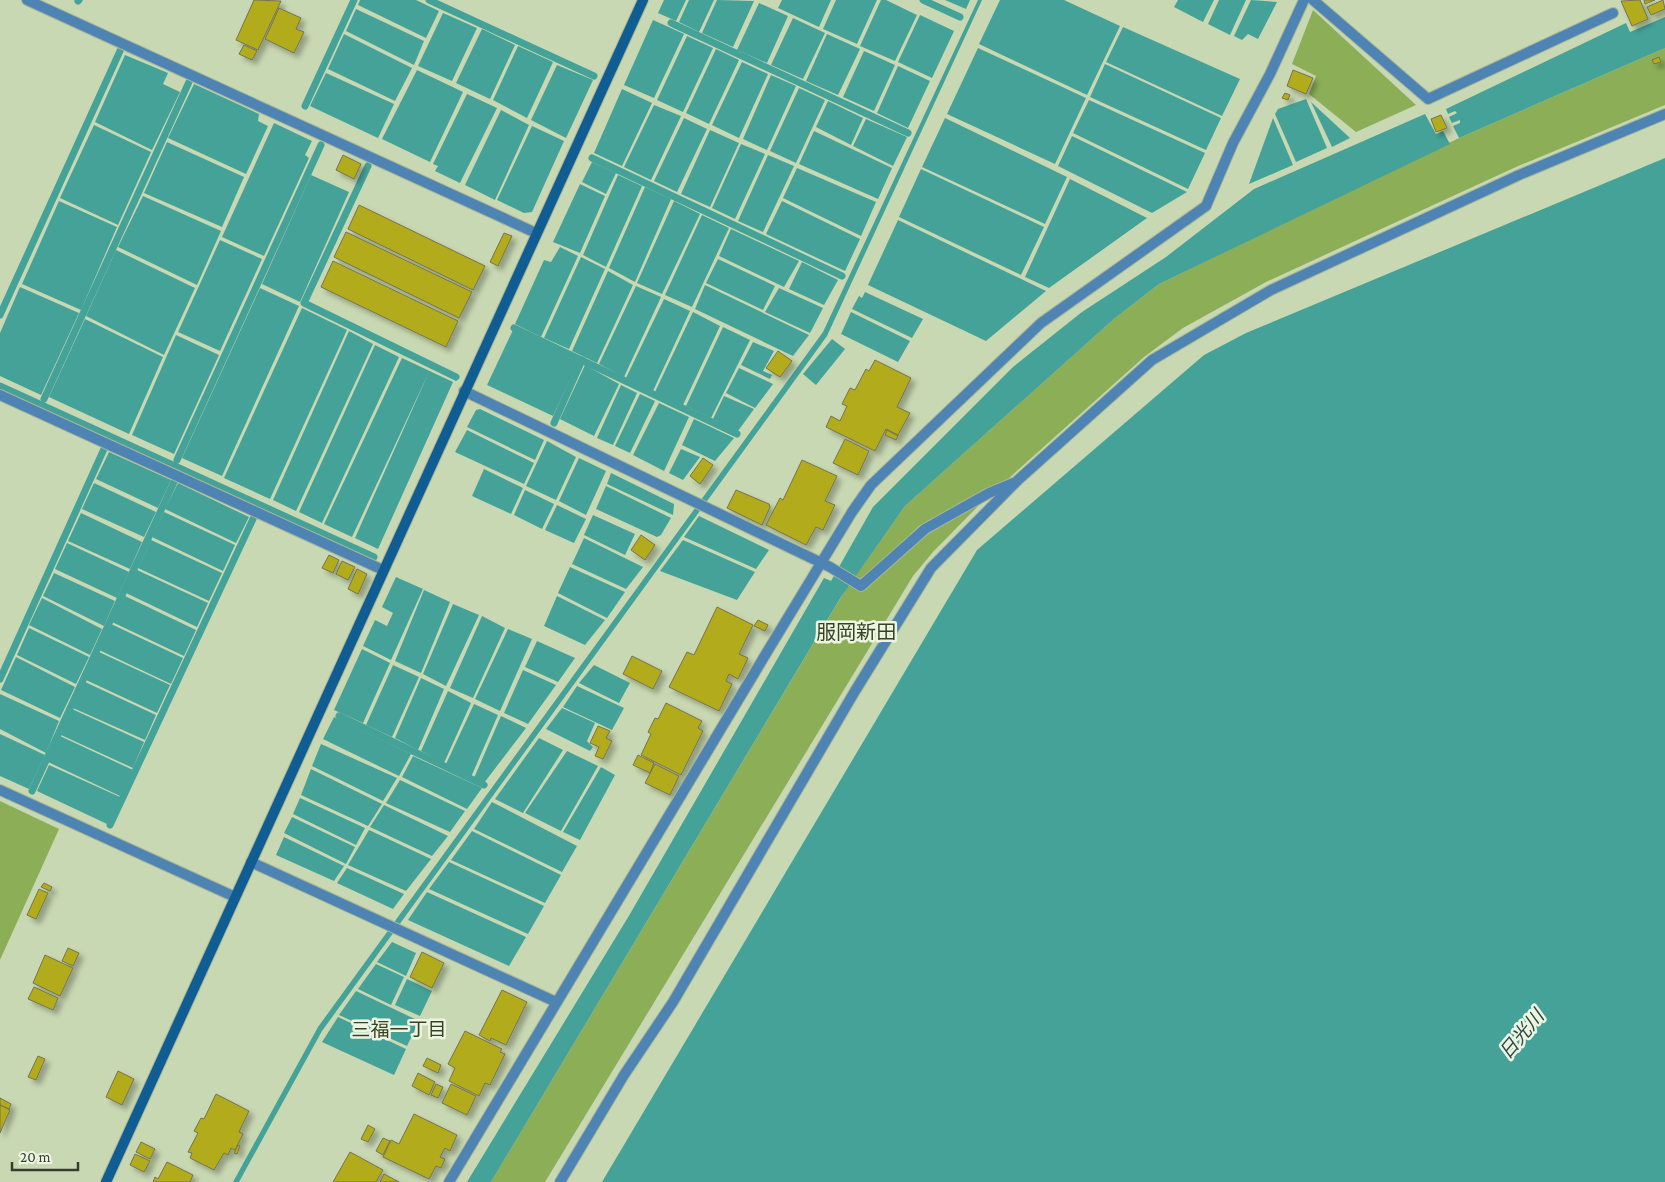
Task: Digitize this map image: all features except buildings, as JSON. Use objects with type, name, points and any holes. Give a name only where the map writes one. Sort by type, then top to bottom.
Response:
[{"type":"street","points":[[27,0],[536,233]]},
{"type":"street","points":[[106,1182],[643,0]]},
{"type":"street","points":[[449,1182],[556,1002],[825,565],[871,485],[1041,323],[1206,206],[1233,143],[1270,74],[1304,0]]},
{"type":"street","points":[[1313,0],[1428,99],[1613,13]]},
{"type":"street","points":[[560,1182],[624,1075],[673,1002],[818,754],[931,568],[1018,480],[1152,360],[1263,294],[1519,175],[1665,114]]},
{"type":"street","points":[[464,391],[825,565],[861,586],[924,530],[989,493],[1018,480]]},
{"type":"street","points":[[0,395],[383,570]]},
{"type":"street","points":[[0,790],[235,897]]},
{"type":"street","points":[[251,862],[556,1002]]},
{"type":"green space","points":[[1313,10],[1416,105],[1356,132],[1309,94],[1316,76],[1292,64]]},
{"type":"green space","points":[[1665,48],[1665,105],[1516,167],[1266,282],[1183,328],[1144,357],[1008,479],[919,526],[863,580],[854,578],[905,506],[1115,318],[1159,284],[1459,138]]},
{"type":"green space","points":[[986,498],[933,552],[913,576],[545,1182],[491,1182],[849,584],[863,590],[927,531]]},
{"type":"green space","points":[[0,801],[59,829],[0,960]]},
{"type":"water","points":[[360,0],[416,0],[439,11],[426,38],[358,5]]},
{"type":"water","points":[[664,0],[686,0],[676,21],[658,13]]},
{"type":"water","points":[[689,0],[714,0],[699,32],[679,22]]},
{"type":"water","points":[[717,0],[754,1],[733,47],[702,33]]},
{"type":"water","points":[[782,0],[831,0],[819,27],[778,8]]},
{"type":"water","points":[[836,0],[877,0],[857,44],[823,29]]},
{"type":"water","points":[[881,0],[886,0],[917,15],[895,61],[860,46]]},
{"type":"water","points":[[945,0],[970,0],[966,9]]},
{"type":"water","points":[[978,0],[982,0],[827,336],[322,1031],[239,1182],[233,1182],[318,1027],[823,332]]},
{"type":"water","points":[[1000,0],[1064,0],[1120,26],[1087,95],[979,44]]},
{"type":"water","points":[[1178,0],[1214,0],[1203,22],[1174,7]]},
{"type":"water","points":[[1219,0],[1246,0],[1230,35],[1208,24]]},
{"type":"water","points":[[1251,0],[1277,2],[1258,39],[1248,34],[1242,40],[1234,36]]},
{"type":"water","points":[[759,3],[788,16],[767,63],[737,50]]},
{"type":"water","points":[[356,9],[424,41],[414,65],[346,31]]},
{"type":"water","points":[[443,13],[477,28],[452,81],[418,66]]},
{"type":"water","points":[[920,15],[954,31],[932,78],[898,62]]},
{"type":"water","points":[[1665,17],[1665,48],[1459,138],[1453,126],[1460,123],[1460,120],[1452,123],[1449,117],[1457,113],[1455,111],[1448,114],[1446,109],[1626,23],[1630,32]]},
{"type":"water","points":[[793,18],[825,33],[803,79],[771,65]]},
{"type":"water","points":[[653,20],[684,34],[654,98],[624,85]]},
{"type":"water","points":[[1123,27],[1240,79],[1222,116],[1106,62]]},
{"type":"water","points":[[482,29],[515,45],[490,99],[456,83]]},
{"type":"water","points":[[344,34],[412,68],[395,101],[328,69]]},
{"type":"water","points":[[827,34],[860,49],[838,95],[806,81]]},
{"type":"water","points":[[687,36],[713,48],[683,112],[657,100]]},
{"type":"water","points":[[518,46],[553,62],[527,118],[493,100]]},
{"type":"water","points":[[978,48],[1086,98],[1055,164],[947,114]]},
{"type":"water","points":[[716,49],[739,60],[709,124],[686,113]]},
{"type":"water","points":[[864,51],[895,65],[874,111],[843,97]]},
{"type":"water","points":[[125,55],[168,73],[163,84],[180,92],[152,150],[95,122]]},
{"type":"water","points":[[742,62],[768,74],[739,138],[712,125]]},
{"type":"water","points":[[1105,64],[1221,118],[1206,150],[1090,97]]},
{"type":"water","points":[[557,65],[593,80],[566,138],[531,120]]},
{"type":"water","points":[[898,66],[930,81],[908,128],[877,113]]},
{"type":"water","points":[[417,70],[463,92],[430,162],[382,139]]},
{"type":"water","points":[[326,73],[394,104],[378,138],[310,106]]},
{"type":"water","points":[[771,75],[796,86],[767,150],[743,139]]},
{"type":"water","points":[[194,84],[259,114],[258,121],[268,126],[246,174],[168,138]]},
{"type":"water","points":[[799,88],[825,100],[796,163],[770,151]]},
{"type":"water","points":[[622,89],[652,103],[622,166],[594,153]]},
{"type":"water","points":[[467,94],[497,108],[460,183],[435,171],[438,166],[433,164]]},
{"type":"water","points":[[1306,99],[1327,148],[1296,162],[1275,114],[1278,109]]},
{"type":"water","points":[[1089,100],[1205,153],[1188,189],[1073,133]]},
{"type":"water","points":[[828,101],[863,118],[851,145],[816,127]]},
{"type":"water","points":[[1311,102],[1350,138],[1332,147]]},
{"type":"water","points":[[654,105],[681,116],[651,180],[624,167]]},
{"type":"water","points":[[501,110],[529,125],[495,200],[465,185]]},
{"type":"water","points":[[1425,114],[1436,134],[1443,131],[1450,144],[1159,284],[1115,318],[905,506],[841,597],[491,1182],[467,1182],[630,914],[824,578],[831,581],[873,507],[1013,367],[1082,312],[1166,257],[1254,189]]},
{"type":"water","points":[[684,118],[707,129],[677,192],[654,181]]},
{"type":"water","points":[[945,118],[1067,177],[1045,224],[922,167]]},
{"type":"water","points":[[1273,118],[1293,165],[1249,184]]},
{"type":"water","points":[[866,119],[907,137],[893,166],[853,146]]},
{"type":"water","points":[[274,123],[312,141],[305,155],[309,158],[264,256],[222,237]]},
{"type":"water","points":[[94,125],[151,152],[118,225],[60,198]]},
{"type":"water","points":[[532,126],[564,141],[532,212],[524,213],[497,200]]},
{"type":"water","points":[[710,130],[739,143],[710,207],[681,194]]},
{"type":"water","points":[[814,131],[892,168],[878,199],[799,164]]},
{"type":"water","points":[[1072,136],[1187,192],[1152,213],[1058,166]]},
{"type":"water","points":[[167,142],[244,177],[222,227],[144,193]]},
{"type":"water","points":[[741,144],[765,154],[735,219],[712,208]]},
{"type":"water","points":[[768,155],[794,166],[763,232],[738,221]]},
{"type":"water","name":"日光川","points":[[1665,158],[1665,1182],[602,1182],[977,550],[1204,355],[1246,333]]},
{"type":"water","points":[[592,162],[616,173],[606,194],[582,182]]},
{"type":"water","points":[[797,168],[876,202],[861,236],[783,198]]},
{"type":"water","points":[[921,169],[1044,227],[1021,275],[899,217]]},
{"type":"water","points":[[311,175],[349,192],[300,302],[262,284]]},
{"type":"water","points":[[618,175],[642,186],[606,267],[583,255]]},
{"type":"water","points":[[1070,179],[1147,218],[1049,288],[1025,277]]},
{"type":"water","points":[[580,184],[605,196],[580,253],[553,242]]},
{"type":"water","points":[[645,187],[671,199],[635,282],[609,268]]},
{"type":"water","points":[[143,196],[221,231],[197,285],[118,247]]},
{"type":"water","points":[[59,201],[117,227],[81,310],[22,284]]},
{"type":"water","points":[[674,201],[700,214],[662,294],[637,283]]},
{"type":"water","points":[[782,201],[860,239],[845,271],[766,234]]},
{"type":"water","points":[[702,215],[729,228],[692,307],[665,295]]},
{"type":"water","points":[[898,220],[1046,291],[986,341],[868,285]]},
{"type":"water","points":[[731,229],[799,261],[784,287],[719,256]]},
{"type":"water","points":[[220,240],[262,259],[220,351],[178,332]]},
{"type":"water","points":[[560,247],[578,256],[541,337],[515,324],[544,260],[551,262]]},
{"type":"water","points":[[116,250],[195,288],[164,355],[86,316]]},
{"type":"water","points":[[581,257],[605,269],[569,349],[544,338]]},
{"type":"water","points":[[718,259],[775,286],[763,310],[706,283]]},
{"type":"water","points":[[802,262],[838,280],[824,305],[789,289]]},
{"type":"water","points":[[608,271],[633,285],[597,363],[572,351]]},
{"type":"water","points":[[705,285],[809,335],[793,356],[695,309]]},
{"type":"water","points":[[636,286],[661,297],[624,377],[599,364]]},
{"type":"water","points":[[20,287],[79,313],[41,395],[0,376],[0,333]]},
{"type":"water","points":[[260,288],[299,306],[222,476],[182,458]]},
{"type":"water","points":[[779,288],[823,308],[810,333],[765,312]]},
{"type":"water","points":[[865,292],[923,319],[912,338],[852,309],[859,296],[862,298]]},
{"type":"water","points":[[664,299],[690,311],[653,391],[626,378]]},
{"type":"water","points":[[302,308],[347,330],[270,499],[224,478]]},
{"type":"water","points":[[693,312],[720,326],[683,405],[655,392]]},
{"type":"water","points":[[851,312],[910,341],[898,362],[841,334]]},
{"type":"water","points":[[85,319],[163,357],[129,434],[49,397]]},
{"type":"water","points":[[723,327],[750,340],[711,418],[686,406]]},
{"type":"water","points":[[513,330],[578,362],[553,416],[487,385]]},
{"type":"water","points":[[349,331],[373,344],[296,511],[273,500]]},
{"type":"water","points":[[176,335],[219,355],[174,454],[132,435]]},
{"type":"water","points":[[832,339],[845,349],[816,385],[803,374]]},
{"type":"water","points":[[753,342],[774,351],[763,371],[772,375],[770,379],[741,365]]},
{"type":"water","points":[[375,345],[399,357],[322,523],[299,512]]},
{"type":"water","points":[[402,358],[453,382],[378,549],[355,538],[429,372],[352,537],[324,524]]},
{"type":"water","points":[[585,365],[619,384],[594,436],[560,419]]},
{"type":"water","points":[[739,368],[773,384],[755,408],[726,393]]},
{"type":"water","points":[[621,385],[637,393],[613,445],[597,438]]},
{"type":"water","points":[[640,394],[655,401],[630,453],[615,446]]},
{"type":"water","points":[[724,396],[754,409],[738,431],[713,419]]},
{"type":"water","points":[[659,403],[689,417],[664,471],[633,455]]},
{"type":"water","points":[[480,409],[544,440],[535,460],[467,427],[476,410]]},
{"type":"water","points":[[694,419],[734,438],[715,461],[682,445]]},
{"type":"water","points":[[467,430],[534,463],[524,484],[455,452]]},
{"type":"water","points":[[547,441],[576,457],[556,500],[526,486]]},
{"type":"water","points":[[681,449],[700,457],[683,480],[669,473]]},
{"type":"water","points":[[109,452],[171,480],[158,508],[96,479]]},
{"type":"water","points":[[579,458],[606,471],[586,515],[559,501]]},
{"type":"water","points":[[484,469],[523,488],[511,514],[472,496]]},
{"type":"water","points":[[611,473],[674,504],[673,515],[607,484]]},
{"type":"water","points":[[94,483],[156,512],[144,537],[82,509]]},
{"type":"water","points":[[178,483],[249,517],[236,543],[165,509]]},
{"type":"water","points":[[606,486],[671,518],[661,535],[657,537],[596,509]]},
{"type":"water","points":[[525,490],[554,504],[542,529],[514,515]]},
{"type":"water","points":[[557,505],[586,519],[574,543],[545,530]]},
{"type":"water","points":[[164,512],[235,545],[223,571],[152,537]]},
{"type":"water","points":[[81,513],[142,542],[130,569],[68,541]]},
{"type":"water","points":[[593,515],[635,534],[625,555],[584,535]]},
{"type":"water","points":[[699,516],[769,550],[756,569],[684,537]]},
{"type":"water","points":[[584,538],[643,567],[626,589],[572,564]]},
{"type":"water","points":[[151,540],[222,573],[209,601],[138,568]]},
{"type":"water","points":[[683,540],[755,572],[737,600],[660,571]]},
{"type":"water","points":[[67,543],[129,572],[117,598],[55,569]]},
{"type":"water","points":[[570,567],[625,592],[607,618],[558,593]]},
{"type":"water","points":[[137,570],[208,603],[197,627],[126,593]]},
{"type":"water","points":[[54,573],[115,601],[104,626],[43,596]]},
{"type":"water","points":[[396,577],[423,589],[391,660],[363,646],[375,620],[387,626],[393,613],[382,607]]},
{"type":"water","points":[[424,590],[450,602],[421,673],[395,661]]},
{"type":"water","points":[[125,596],[196,630],[184,656],[112,622]]},
{"type":"water","points":[[557,596],[605,620],[585,645],[544,626]]},
{"type":"water","points":[[42,598],[102,629],[90,655],[29,625]]},
{"type":"water","points":[[453,604],[479,615],[446,686],[423,674]]},
{"type":"water","points":[[482,616],[505,628],[473,698],[450,688]]},
{"type":"water","points":[[111,624],[183,658],[171,684],[99,650]]},
{"type":"water","points":[[29,628],[89,657],[76,684],[17,655]]},
{"type":"water","points":[[508,629],[532,639],[500,711],[475,699]]},
{"type":"water","points":[[537,641],[575,658],[558,682],[525,667]]},
{"type":"water","points":[[362,649],[390,663],[363,723],[334,710]]},
{"type":"water","points":[[99,652],[170,685],[157,713],[86,680]]},
{"type":"water","points":[[16,657],[75,687],[60,718],[1,690]]},
{"type":"water","points":[[393,665],[419,677],[392,737],[366,725]]},
{"type":"water","points":[[594,665],[630,683],[619,703],[579,683]]},
{"type":"water","points":[[523,670],[556,685],[528,724],[504,713]]},
{"type":"water","points":[[421,678],[444,689],[418,750],[395,738]]},
{"type":"water","points":[[85,682],[156,715],[145,740],[73,708]]},
{"type":"water","points":[[577,686],[624,708],[612,730],[563,707]]},
{"type":"water","points":[[448,691],[471,703],[444,763],[421,751]]},
{"type":"water","points":[[0,694],[59,721],[46,753],[0,729]]},
{"type":"water","points":[[474,704],[498,715],[471,777],[446,764]]},
{"type":"water","points":[[562,708],[595,723],[587,741],[593,747],[590,751],[546,729]]},
{"type":"water","points":[[72,709],[144,742],[133,768],[61,735]]},
{"type":"water","points":[[501,716],[526,728],[484,783],[474,778]]},
{"type":"water","points":[[334,717],[411,754],[399,776],[323,739]]},
{"type":"water","points":[[0,734],[45,755],[29,789],[0,776]]},
{"type":"water","points":[[60,736],[133,770],[120,796],[48,762]]},
{"type":"water","points":[[539,738],[563,750],[523,813],[495,799]]},
{"type":"water","points":[[321,744],[397,778],[383,801],[312,766]]},
{"type":"water","points":[[567,751],[598,766],[561,831],[525,813]]},
{"type":"water","points":[[413,756],[482,788],[467,809],[402,777]]},
{"type":"water","points":[[49,765],[120,797],[107,824],[37,791]]},
{"type":"water","points":[[601,767],[615,775],[580,840],[563,832]]},
{"type":"water","points":[[311,769],[382,804],[368,826],[301,795]]},
{"type":"water","points":[[400,780],[465,811],[450,832],[386,803]]},
{"type":"water","points":[[300,798],[365,828],[356,845],[293,814]]},
{"type":"water","points":[[492,802],[577,846],[562,872],[474,829]]},
{"type":"water","points":[[384,805],[448,836],[432,856],[370,827]]},
{"type":"water","points":[[292,817],[355,847],[346,864],[284,833]]},
{"type":"water","points":[[369,830],[431,859],[406,891],[348,865]]},
{"type":"water","points":[[472,831],[561,875],[545,903],[451,860]]},
{"type":"water","points":[[284,837],[344,866],[334,881],[276,855]]},
{"type":"water","points":[[449,862],[544,906],[528,934],[429,889]]},
{"type":"water","points":[[347,868],[404,894],[393,909],[337,883]]},
{"type":"water","points":[[427,892],[526,937],[509,966],[408,920]]},
{"type":"water","points":[[392,942],[416,953],[406,976],[377,962]]},
{"type":"water","points":[[376,964],[404,977],[391,1005],[358,989]]},
{"type":"water","points":[[407,979],[432,991],[420,1016],[395,1005]]},
{"type":"water","points":[[356,991],[419,1021],[407,1046],[339,1015]]},
{"type":"water","points":[[338,1017],[406,1049],[394,1075],[322,1042]]},
{"type":"waterway","points":[[305,106],[354,0]]},
{"type":"waterway","points":[[429,0],[594,76]]},
{"type":"waterway","points":[[923,0],[960,17]]},
{"type":"waterway","points":[[671,23],[908,133]]},
{"type":"waterway","points":[[0,315],[120,51]]},
{"type":"waterway","points":[[44,399],[189,82]]},
{"type":"waterway","points":[[177,460],[321,145]]},
{"type":"waterway","points":[[592,158],[842,276]]},
{"type":"waterway","points":[[368,166],[304,303],[456,377]]},
{"type":"waterway","points":[[514,328],[737,434]]},
{"type":"waterway","points":[[554,423],[582,360]]},
{"type":"waterway","points":[[0,386],[374,557]]},
{"type":"waterway","points":[[0,679],[104,449]]},
{"type":"waterway","points":[[32,791],[174,482]]},
{"type":"waterway","points":[[110,825],[253,519]]},
{"type":"waterway","points":[[339,716],[484,785]]},
{"type":"district","name":"服岡新田","points":[[856,632]]},
{"type":"district","name":"三福一丁目","points":[[399,1029]]}]
